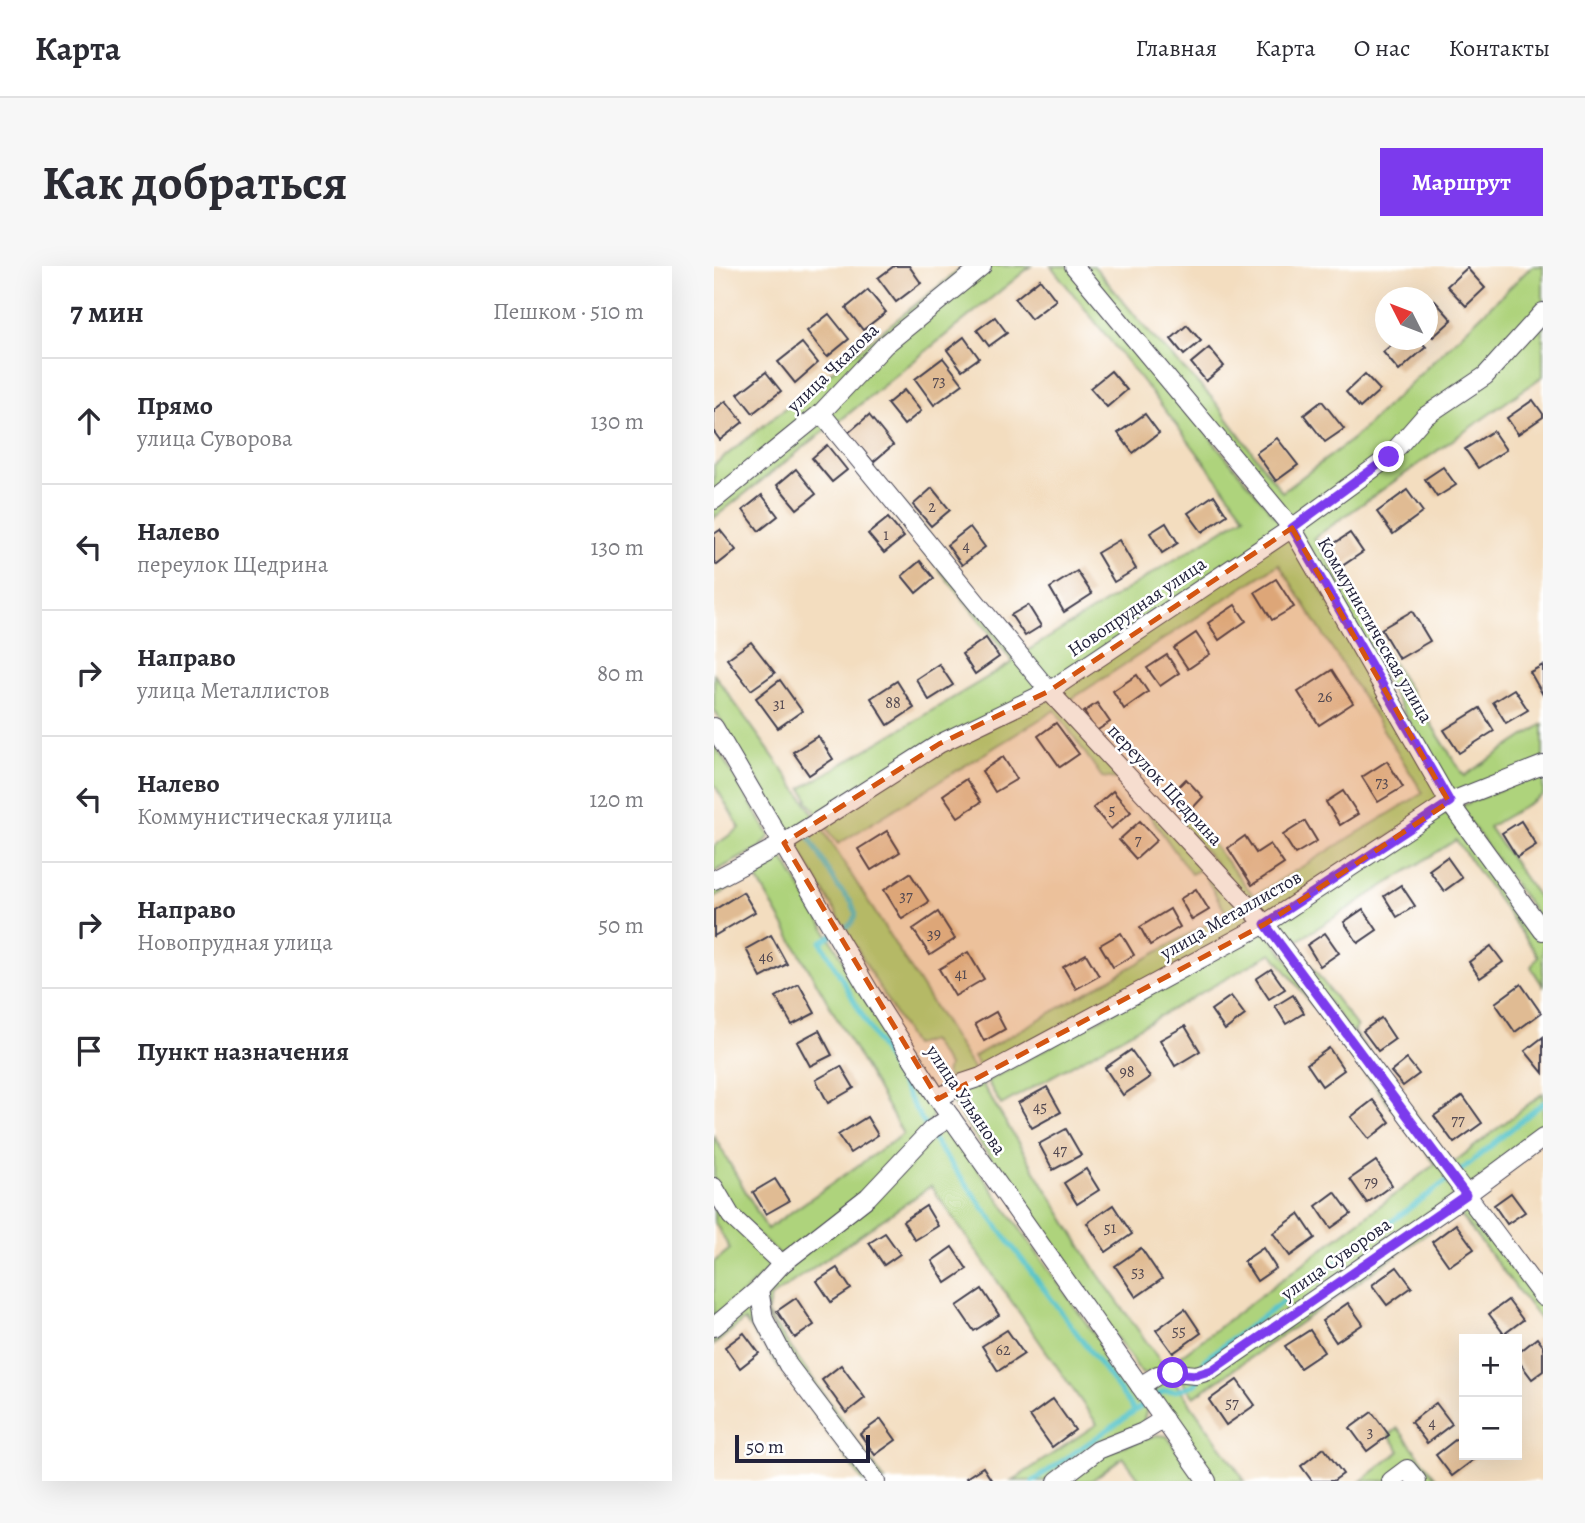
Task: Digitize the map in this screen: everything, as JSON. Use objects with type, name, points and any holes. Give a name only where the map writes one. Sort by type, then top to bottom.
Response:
[{"type":"street","name":"улица Чкалова","points":[[714,500],[821,413],[885,345],[982,266]]},
{"type":"street","name":"Коммунистическая улица","points":[[1074,266],[1292,528],[1450,802],[1543,932]]},
{"type":"street","name":"Новопрудная улица","points":[[714,880],[784,843],[939,744],[1049,691],[1292,528],[1389,457],[1424,417],[1485,376],[1543,312]]},
{"type":"street","name":"переулок Щедрина","points":[[821,413],[1049,691],[1265,924],[1543,1297]]},
{"type":"street","name":"улица Ульянова","points":[[714,726],[872,994],[939,1099],[1207,1481]]},
{"type":"street","name":"улица Металлистов","points":[[939,1099],[963,1083],[981,1077],[1265,924],[1450,802],[1543,765]]},
{"type":"street","points":[[714,1327],[759,1289],[782,1264],[868,1197],[932,1129],[951,1117]]},
{"type":"street","name":"улица Суворова","points":[[1140,1386],[1158,1375],[1196,1375],[1212,1370],[1466,1195],[1543,1138]]},
{"type":"street","points":[[714,1187],[731,1216],[782,1264]]},
{"type":"street","points":[[759,1289],[764,1319],[788,1365],[876,1481]]},
{"type":"street","points":[[1057,1481],[1098,1450],[1143,1432],[1164,1419]]},
{"type":"street","points":[[1391,1481],[1407,1469],[1417,1481]]},
{"type":"highlighted area","points":[[1292,528],[1449,802],[1265,924],[938,1099],[784,843],[939,744],[1049,691]]},
{"type":"green space","points":[[964,266],[975,266],[819,411],[714,495],[714,465]]},
{"type":"green space","points":[[990,266],[1031,266],[836,424],[1027,651],[1245,516],[1051,266],[1068,266],[1285,528],[1050,686],[825,415],[887,348]]},
{"type":"green space","points":[[1078,266],[1094,266],[1152,336],[1213,399],[1282,492],[1354,438],[1532,266],[1543,266],[1543,306],[1483,372],[1386,453],[1292,522]]},
{"type":"green space","points":[[1543,318],[1543,376],[1314,538],[1464,776],[1543,724],[1543,761],[1456,795],[1447,787],[1297,528],[1427,420]]},
{"type":"green space","points":[[820,418],[1048,695],[1260,922],[980,1070],[973,1057],[1226,913],[1201,869],[1191,874],[1143,806],[1118,779],[1102,777],[1055,710],[838,844],[807,800],[802,788],[1013,662],[827,429],[714,518],[714,505]]},
{"type":"green space","points":[[1289,534],[1440,794],[1436,805],[1264,920],[1181,823],[1192,818],[1254,896],[1423,793],[1279,564],[1070,700],[1092,733],[1055,692]]},
{"type":"green space","points":[[714,674],[805,801],[976,1073],[951,1081],[946,1074],[948,1066],[931,1041],[913,1045],[714,709]]},
{"type":"green space","points":[[714,743],[770,836],[761,847],[714,872],[714,846],[740,828],[714,784]]},
{"type":"green space","points":[[1543,771],[1543,795],[1489,827],[1543,904],[1543,924],[1459,807]]},
{"type":"green space","points":[[1450,813],[1543,939],[1543,986],[1531,967],[1538,956],[1456,840],[1294,943],[1357,1027],[1353,1031],[1453,1163],[1543,1093],[1543,1132],[1469,1186],[1270,926],[1440,814]]},
{"type":"green space","points":[[770,858],[783,858],[932,1106],[932,1118],[865,1194],[783,1258],[735,1215],[714,1180],[714,1136],[767,1229],[903,1134],[755,875],[714,897],[714,886]]},
{"type":"green space","points":[[1265,929],[1459,1193],[1211,1366],[1174,1368],[1170,1364],[1435,1164],[1272,953],[1001,1105],[987,1081]]},
{"type":"green space","points":[[981,1082],[1098,1274],[1166,1369],[1142,1374],[952,1103],[964,1090]]},
{"type":"green space","points":[[942,1130],[951,1131],[1147,1409],[1143,1423],[1050,1481],[1012,1481],[1097,1424],[931,1186],[771,1297],[767,1314],[885,1481],[882,1481],[791,1361],[767,1317],[764,1295],[769,1285]]},
{"type":"green space","points":[[714,1195],[775,1263],[714,1321],[714,1262],[730,1249],[714,1221]]},
{"type":"green space","points":[[1464,1201],[1543,1304],[1543,1323],[1458,1212],[1194,1397],[1180,1378],[1195,1378]]},
{"type":"green space","points":[[756,1297],[760,1321],[873,1481],[863,1481],[744,1320],[714,1345],[714,1332]]},
{"type":"green space","points":[[1173,1379],[1245,1481],[1216,1481],[1150,1387]]},
{"type":"green space","points":[[1398,1428],[1438,1481],[1361,1481],[1400,1451],[1389,1435]]},
{"type":"green space","points":[[1157,1435],[1167,1436],[1198,1481],[1141,1481],[1123,1457],[1091,1481],[1064,1481],[1101,1453]]},
{"type":"building","points":[[894,266],[909,266],[921,283],[896,302],[878,278]]},
{"type":"building","points":[[1467,268],[1485,288],[1466,306],[1447,286]]},
{"type":"building","points":[[1040,279],[1056,300],[1031,319],[1015,299]]},
{"type":"building","points":[[868,290],[886,312],[863,330],[846,308]]},
{"type":"building","points":[[1438,304],[1452,320],[1438,333]]},
{"type":"building","points":[[829,314],[849,339],[827,357],[807,331]]},
{"type":"building","points":[[995,317],[1007,333],[989,346],[977,330]]},
{"type":"building","points":[[1187,325],[1201,341],[1184,355],[1171,339]]},
{"type":"building","points":[[964,337],[979,358],[962,370],[947,350]]},
{"type":"building","points":[[802,343],[818,363],[795,383],[778,362]]},
{"type":"building","points":[[1209,348],[1224,366],[1206,381],[1191,363]]},
{"type":"building","points":[[1385,350],[1423,350],[1399,371],[1383,352]]},
{"type":"building","points":[[943,358],[963,384],[934,405],[915,379]]},
{"type":"building","points":[[1111,371],[1127,390],[1107,407],[1090,388]]},
{"type":"building","points":[[766,372],[781,391],[753,413],[738,394]]},
{"type":"building","points":[[1365,374],[1380,390],[1360,408],[1346,392]]},
{"type":"building","points":[[904,390],[921,411],[904,425],[887,404]]},
{"type":"building","points":[[1533,400],[1543,417],[1518,434],[1507,418]]},
{"type":"building","points":[[726,401],[743,422],[720,440],[714,432],[714,410]]},
{"type":"building","points":[[1322,401],[1344,429],[1325,442],[1304,415]]},
{"type":"building","points":[[1145,414],[1159,433],[1133,453],[1118,433]]},
{"type":"building","points":[[869,415],[893,445],[873,462],[848,433]]},
{"type":"building","points":[[1493,431],[1506,450],[1478,468],[1465,449]]},
{"type":"building","points":[[1277,438],[1298,465],[1276,481],[1256,453]]},
{"type":"building","points":[[827,445],[847,470],[832,482],[812,458]]},
{"type":"building","points":[[1443,467],[1456,485],[1437,497],[1425,479]]},
{"type":"building","points":[[796,469],[816,494],[797,509],[777,485]]},
{"type":"building","points":[[932,488],[950,510],[931,526],[913,505]]},
{"type":"building","points":[[1407,490],[1423,512],[1393,534],[1377,512]]},
{"type":"building","points":[[762,495],[778,516],[759,531],[743,510]]},
{"type":"building","points":[[1214,495],[1227,515],[1202,532],[1188,513]]},
{"type":"building","points":[[888,518],[904,537],[884,553],[868,534]]},
{"type":"building","points":[[1166,523],[1178,543],[1162,553],[1150,533]]},
{"type":"building","points":[[970,527],[985,547],[962,565],[947,545]]},
{"type":"building","points":[[720,530],[736,550],[717,565],[714,561],[714,534]]},
{"type":"building","points":[[1350,533],[1363,552],[1342,566],[1329,547]]},
{"type":"building","points":[[1119,540],[1136,569],[1114,582],[1097,553]]},
{"type":"building","points":[[920,561],[934,578],[916,593],[902,576]]},
{"type":"building","points":[[1077,571],[1092,594],[1064,612],[1050,588]]},
{"type":"building","points":[[1276,579],[1294,607],[1272,620],[1255,592]]},
{"type":"building","points":[[1028,605],[1041,626],[1025,636],[1011,615]]},
{"type":"building","points":[[1235,605],[1246,621],[1219,640],[1208,623]]},
{"type":"building","points":[[1412,611],[1430,641],[1399,659],[1381,629]]},
{"type":"building","points":[[1196,633],[1210,654],[1188,669],[1174,648]]},
{"type":"building","points":[[986,638],[999,657],[975,674],[962,654]]},
{"type":"building","points":[[751,642],[775,673],[751,690],[727,659]]},
{"type":"building","points":[[1167,655],[1179,673],[1160,686],[1147,668]]},
{"type":"building","points":[[939,664],[953,685],[929,700],[916,679]]},
{"type":"building","points":[[1543,665],[1543,695],[1530,672]]},
{"type":"building","points":[[1332,670],[1353,703],[1319,725],[1298,692]]},
{"type":"building","points":[[1137,675],[1148,692],[1124,709],[1113,691]]},
{"type":"building","points":[[780,680],[802,711],[778,728],[756,698]]},
{"type":"building","points":[[897,681],[914,708],[888,725],[871,698]]},
{"type":"building","points":[[1514,689],[1528,710],[1506,723],[1493,702]]},
{"type":"building","points":[[1097,703],[1110,722],[1096,731],[1084,712]]},
{"type":"building","points":[[1480,708],[1494,731],[1459,753],[1444,730]]},
{"type":"building","points":[[1056,723],[1079,754],[1060,767],[1038,736]]},
{"type":"building","points":[[818,736],[833,759],[809,775],[793,752]]},
{"type":"building","points":[[1003,757],[1017,779],[995,792],[982,771]]},
{"type":"building","points":[[1387,761],[1403,787],[1378,802],[1362,777]]},
{"type":"building","points":[[966,779],[981,802],[958,817],[943,795]]},
{"type":"building","points":[[1186,779],[1203,797],[1189,812],[1171,794]]},
{"type":"building","points":[[1113,791],[1131,812],[1111,829],[1093,808]]},
{"type":"building","points":[[1343,791],[1358,814],[1340,825],[1326,802]]},
{"type":"building","points":[[1140,821],[1157,840],[1136,859],[1119,840]]},
{"type":"building","points":[[1305,821],[1317,841],[1295,854],[1283,835]]},
{"type":"building","points":[[1521,821],[1536,845],[1517,857],[1502,833]]},
{"type":"building","points":[[887,831],[900,852],[871,870],[858,849]]},
{"type":"building","points":[[1245,836],[1256,853],[1270,844],[1284,864],[1252,885],[1228,848]]},
{"type":"building","points":[[1447,857],[1462,878],[1444,891],[1429,870]]},
{"type":"building","points":[[910,873],[929,902],[902,919],[884,890]]},
{"type":"building","points":[[1401,885],[1415,906],[1397,917],[1384,896]]},
{"type":"building","points":[[1196,889],[1209,910],[1192,920],[1180,899]]},
{"type":"building","points":[[743,892],[755,912],[714,936],[714,910]]},
{"type":"building","points":[[1170,909],[1180,927],[1150,945],[1140,927]]},
{"type":"building","points":[[1363,909],[1377,930],[1358,943],[1344,922]]},
{"type":"building","points":[[938,912],[955,939],[930,955],[913,929]]},
{"type":"building","points":[[1121,933],[1134,955],[1113,967],[1100,945]]},
{"type":"building","points":[[1325,933],[1339,953],[1320,966],[1307,945]]},
{"type":"building","points":[[771,935],[787,964],[761,978],[746,949]]},
{"type":"building","points":[[1491,946],[1503,962],[1480,978],[1469,962]]},
{"type":"building","points":[[968,952],[984,979],[955,996],[939,969]]},
{"type":"building","points":[[1086,954],[1099,976],[1076,989],[1063,967]]},
{"type":"building","points":[[1271,969],[1285,989],[1269,999],[1256,979]]},
{"type":"building","points":[[799,984],[815,1013],[792,1025],[776,997]]},
{"type":"building","points":[[1521,984],[1541,1013],[1515,1032],[1495,1003]]},
{"type":"building","points":[[1293,995],[1304,1013],[1286,1024],[1275,1006]]},
{"type":"building","points":[[1231,996],[1245,1015],[1225,1030],[1211,1010]]},
{"type":"building","points":[[996,1012],[1005,1029],[984,1041],[975,1024]]},
{"type":"building","points":[[1381,1018],[1395,1039],[1378,1051],[1363,1031]]},
{"type":"building","points":[[1185,1026],[1200,1051],[1175,1066],[1160,1040]]},
{"type":"building","points":[[819,1030],[832,1055],[810,1066],[797,1042]]},
{"type":"building","points":[[1543,1037],[1543,1073],[1525,1051]]},
{"type":"building","points":[[1329,1048],[1344,1070],[1322,1086],[1307,1064]]},
{"type":"building","points":[[1131,1050],[1150,1077],[1123,1095],[1105,1068]]},
{"type":"building","points":[[1407,1059],[1419,1074],[1403,1086],[1391,1072]]},
{"type":"building","points":[[841,1066],[854,1088],[828,1103],[816,1080]]},
{"type":"building","points":[[1047,1087],[1061,1112],[1032,1128],[1018,1103]]},
{"type":"building","points":[[1463,1096],[1482,1123],[1454,1143],[1434,1116]]},
{"type":"building","points":[[1373,1100],[1390,1122],[1369,1139],[1351,1117]]},
{"type":"building","points":[[867,1117],[878,1135],[850,1153],[838,1135]]},
{"type":"building","points":[[1066,1129],[1081,1155],[1053,1170],[1039,1144]]},
{"type":"building","points":[[1376,1161],[1392,1185],[1367,1203],[1350,1179]]},
{"type":"building","points":[[1086,1169],[1099,1190],[1077,1204],[1064,1183]]},
{"type":"building","points":[[775,1179],[789,1201],[766,1214],[753,1192]]},
{"type":"building","points":[[1335,1192],[1351,1214],[1331,1228],[1316,1206]]},
{"type":"building","points":[[1511,1193],[1525,1212],[1507,1224],[1494,1205]]},
{"type":"building","points":[[1113,1205],[1132,1234],[1106,1252],[1087,1223]]},
{"type":"building","points":[[926,1206],[938,1226],[915,1240],[903,1221]]},
{"type":"building","points":[[1299,1214],[1315,1238],[1290,1256],[1273,1233]]},
{"type":"building","points":[[1456,1224],[1474,1249],[1449,1266],[1432,1242]]},
{"type":"building","points":[[885,1233],[900,1254],[884,1265],[869,1243]]},
{"type":"building","points":[[952,1247],[967,1269],[946,1283],[932,1261]]},
{"type":"building","points":[[1141,1248],[1162,1279],[1136,1297],[1115,1266]]},
{"type":"building","points":[[1263,1248],[1276,1268],[1257,1281],[1244,1261]]},
{"type":"building","points":[[1397,1267],[1412,1287],[1387,1305],[1372,1285]]},
{"type":"building","points":[[837,1268],[851,1289],[831,1302],[817,1281]]},
{"type":"building","points":[[982,1289],[999,1315],[974,1331],[957,1306]]},
{"type":"building","points":[[796,1298],[814,1325],[795,1338],[777,1311]]},
{"type":"building","points":[[1508,1300],[1523,1320],[1504,1334],[1489,1314]]},
{"type":"building","points":[[1348,1303],[1363,1324],[1336,1342],[1322,1321]]},
{"type":"building","points":[[1185,1309],[1201,1333],[1173,1353],[1156,1330]]},
{"type":"building","points":[[1007,1330],[1024,1354],[998,1371],[982,1346]]},
{"type":"building","points":[[1310,1330],[1324,1352],[1300,1368],[1285,1346]]},
{"type":"building","points":[[744,1333],[759,1353],[740,1368],[725,1347]]},
{"type":"building","points":[[1537,1338],[1543,1346],[1543,1371],[1532,1379],[1522,1366],[1522,1350]]},
{"type":"building","points":[[841,1365],[865,1398],[846,1413],[822,1380]]},
{"type":"building","points":[[1237,1380],[1255,1405],[1226,1425],[1209,1400]]},
{"type":"building","points":[[1053,1399],[1075,1430],[1052,1447],[1030,1416]]},
{"type":"building","points":[[1436,1403],[1452,1424],[1427,1443],[1411,1422]]},
{"type":"building","points":[[1372,1412],[1389,1435],[1367,1451],[1350,1428]]},
{"type":"building","points":[[881,1419],[896,1440],[875,1455],[860,1434]]},
{"type":"building","points":[[1459,1437],[1459,1460],[1473,1460],[1452,1476],[1436,1455]]},
{"type":"building","points":[[1324,1448],[1343,1474],[1333,1481],[1312,1481],[1301,1466]]},
{"type":"building","points":[[983,1467],[992,1481],[968,1481],[966,1478]]},
{"type":"waterway","points":[[808,832],[838,887],[852,903],[856,914],[851,924],[821,942],[914,1107],[939,1148],[1134,1410]]},
{"type":"waterway","points":[[1202,1369],[1205,1359],[1464,1168],[1543,1103]]},
{"type":"waterway","points":[[1033,1481],[1164,1391],[1176,1391],[1196,1384],[1198,1378]]},
{"type":"route","points":[[1173,1373],[1196,1375],[1212,1370],[1466,1195],[1265,924],[1450,802],[1292,528],[1389,457]]}]
